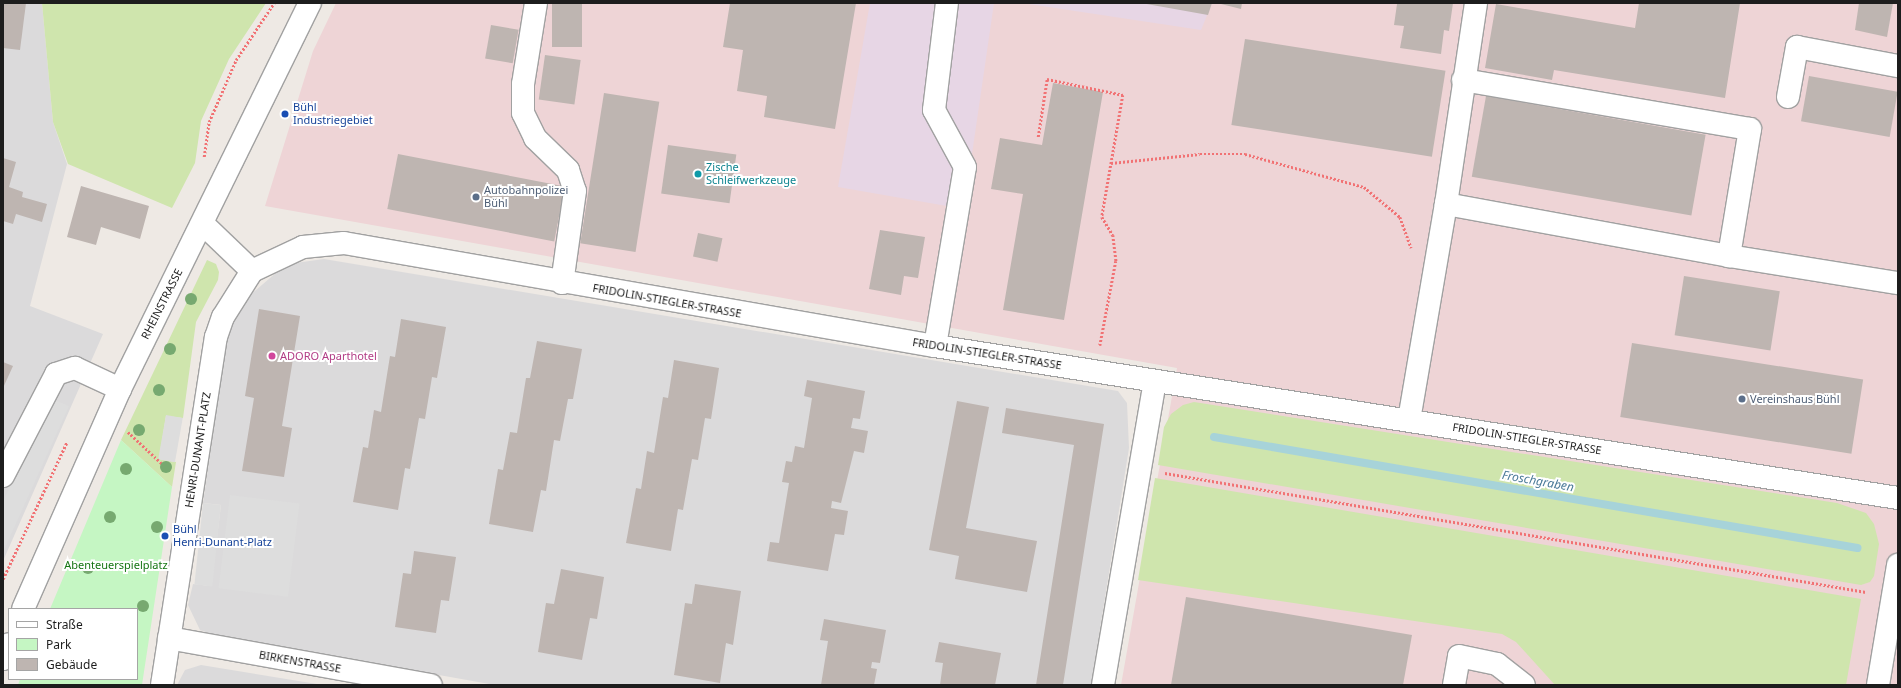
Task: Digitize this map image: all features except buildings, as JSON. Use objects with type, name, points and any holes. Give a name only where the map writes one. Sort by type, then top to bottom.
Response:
[{"type":"street","name":"RHEINSTRASSE","points":[[23,608],[120,389],[203,224],[310,3]]},
{"type":"street","points":[[536,3],[523,84],[523,113],[535,138],[568,170],[575,191],[562,283]]},
{"type":"street","points":[[935,346],[965,167],[934,110],[948,3]]},
{"type":"street","points":[[1409,420],[1446,204],[1463,80],[1476,3]]},
{"type":"street","points":[[1788,97],[1797,47],[1898,66]]},
{"type":"street","points":[[1463,80],[1750,129],[1729,256]]},
{"type":"street","points":[[1446,204],[1729,256],[1898,282]]},
{"type":"street","points":[[203,224],[252,271]]},
{"type":"street","name":"FRIDOLIN-STIEGLER-STRASSE","points":[[252,271],[302,247],[344,243],[562,283],[935,346],[1096,370],[1155,381],[1898,498]]},
{"type":"street","name":"HENRI-DUNANT-PLATZ","points":[[162,685],[216,337],[227,311],[252,271]]},
{"type":"street","points":[[3,476],[56,374],[75,368],[120,389]]},
{"type":"street","points":[[1104,685],[1155,381]]},
{"type":"street","points":[[1878,685],[1898,565]]},
{"type":"street","name":"BIRKENSTRASSE","points":[[169,638],[431,685]]},
{"type":"street","points":[[3,659],[8,646]]},
{"type":"street","points":[[1454,685],[1458,656],[1497,664],[1524,685]]},
{"type":"path","points":[[204,163],[209,122],[236,60],[274,3]]},
{"type":"path","points":[[1038,137],[1047,79],[1123,95],[1102,217],[1113,235],[1116,261],[1096,370]]},
{"type":"path","points":[[1111,163],[1200,154],[1245,154],[1364,187],[1400,217],[1412,250]]},
{"type":"path","points":[[109,414],[192,492]]},
{"type":"path","points":[[3,579],[68,440]]},
{"type":"path","points":[[1141,468],[1866,592]]},
{"type":"shaded area","points":[[3,3],[42,3],[53,122],[67,164],[30,306],[103,334],[3,561]]},
{"type":"shaded area","points":[[336,3],[1898,3],[1898,685],[1121,685],[1177,368],[265,206],[313,51]]},
{"type":"shaded area","points":[[870,3],[994,3],[964,209],[838,187]]},
{"type":"shaded area","points":[[1022,3],[1212,3],[1201,30]]},
{"type":"shaded area","points":[[324,259],[1118,391],[1127,403],[1129,448],[1091,685],[495,685],[214,635],[200,630],[188,605],[193,584],[211,586],[221,505],[203,503],[228,330],[249,296],[277,272],[295,263]]},
{"type":"shaded area","points":[[50,398],[69,406],[3,552],[3,502]]},
{"type":"shaded area","points":[[166,415],[183,418],[175,462],[158,459]]},
{"type":"shaded area","points":[[230,495],[299,504],[288,597],[219,588]]},
{"type":"shaded area","points":[[203,503],[221,505],[212,586],[194,585]]},
{"type":"shaded area","points":[[201,665],[323,685],[177,685],[185,670]]},
{"type":"green space","points":[[42,3],[266,3],[229,59],[201,121],[195,163],[172,208],[68,164],[53,122]]},
{"type":"green space","points":[[207,260],[216,264],[219,272],[218,280],[196,322],[183,418],[166,416],[159,459],[176,462],[172,487],[121,440]]},
{"type":"green space","points":[[1194,402],[1837,503],[1866,513],[1874,524],[1879,544],[1874,576],[1870,582],[1861,585],[1158,465],[1164,427],[1171,414],[1183,405]]},
{"type":"green space","name":"Abenteuerspielplatz","points":[[121,440],[172,487],[142,685],[18,685],[20,680],[138,680],[138,608],[50,608]]},
{"type":"green space","points":[[1155,478],[1861,599],[1846,685],[1555,685],[1516,642],[1502,634],[1138,580]]},
{"type":"waterway","name":"Froschgraben","points":[[1214,437],[1857,548]]},
{"type":"place","name":"Bühl Industriegebiet","points":[[285,114]]},
{"type":"place","name":"Zische Schleifwerkzeuge","points":[[698,174]]},
{"type":"place","name":"Autobahnpolizei Bühl","points":[[476,197]]},
{"type":"place","name":"ADORO Aparthotel","points":[[272,356]]},
{"type":"place","name":"Vereinshaus Bühl","points":[[1742,399]]},
{"type":"place","name":"Bühl Henri-Dunant-Platz","points":[[165,536]]}]
